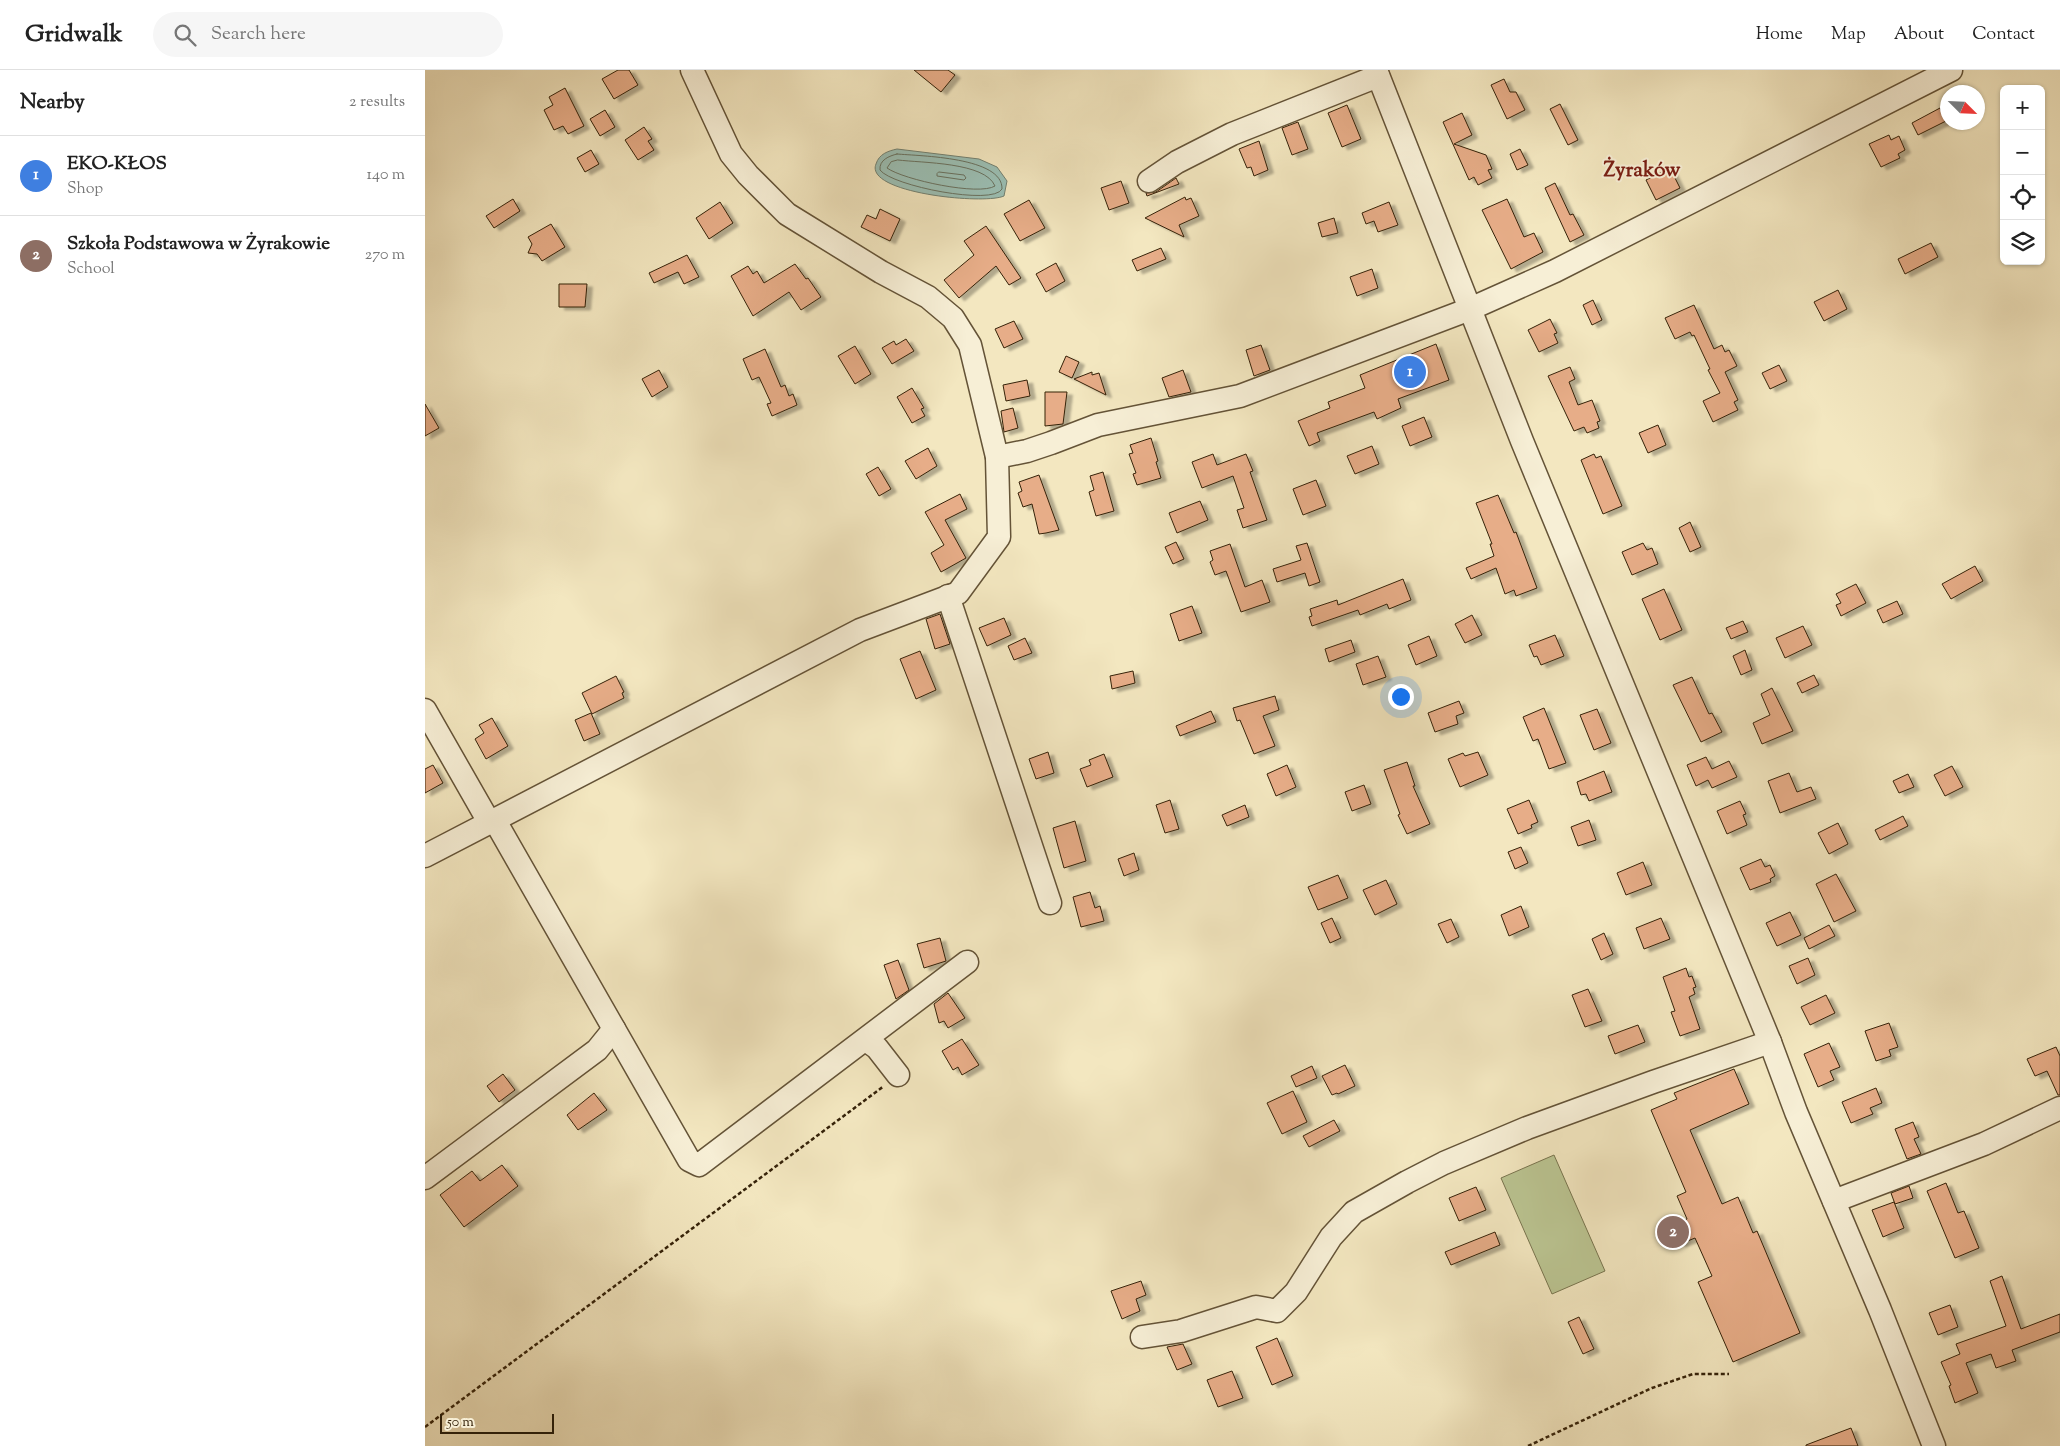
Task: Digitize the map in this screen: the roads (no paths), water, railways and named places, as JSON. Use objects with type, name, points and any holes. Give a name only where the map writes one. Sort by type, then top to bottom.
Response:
[{"type":"street","points":[[425,856],[860,630],[958,593],[999,537],[997,457],[970,345],[953,318],[928,297],[881,272],[787,214],[748,175],[731,154],[692,70]]},
{"type":"street","points":[[997,457],[1043,446],[1098,425],[1240,396],[1470,309],[1555,271],[1951,70]]},
{"type":"street","points":[[1149,180],[1177,162],[1232,134],[1377,73],[1522,440],[1934,1446]]},
{"type":"street","points":[[948,596],[1051,903]]},
{"type":"street","points":[[425,710],[492,820],[689,1160],[699,1165],[967,962]]},
{"type":"street","points":[[425,1178],[597,1050],[614,1029]]},
{"type":"street","points":[[866,1040],[877,1048],[898,1075]]},
{"type":"street","points":[[1142,1337],[1181,1331],[1256,1307],[1277,1311],[1296,1292],[1331,1236],[1354,1212],[1443,1162],[1527,1128],[1770,1042]]},
{"type":"street","points":[[1834,1201],[1984,1144],[2060,1108]]},
{"type":"water","points":[[897,149],[979,159],[997,167],[1007,181],[1004,196],[974,199],[952,197],[906,189],[888,182],[877,174],[876,164],[882,155]]},
{"type":"place","name":"EKO-KŁOS","points":[[1410,372]]},
{"type":"place","name":"Szkoła Podstawowa w Żyrakowie","points":[[1673,1232]]},
{"type":"district","name":"Żyraków","points":[[1642,169]]}]
